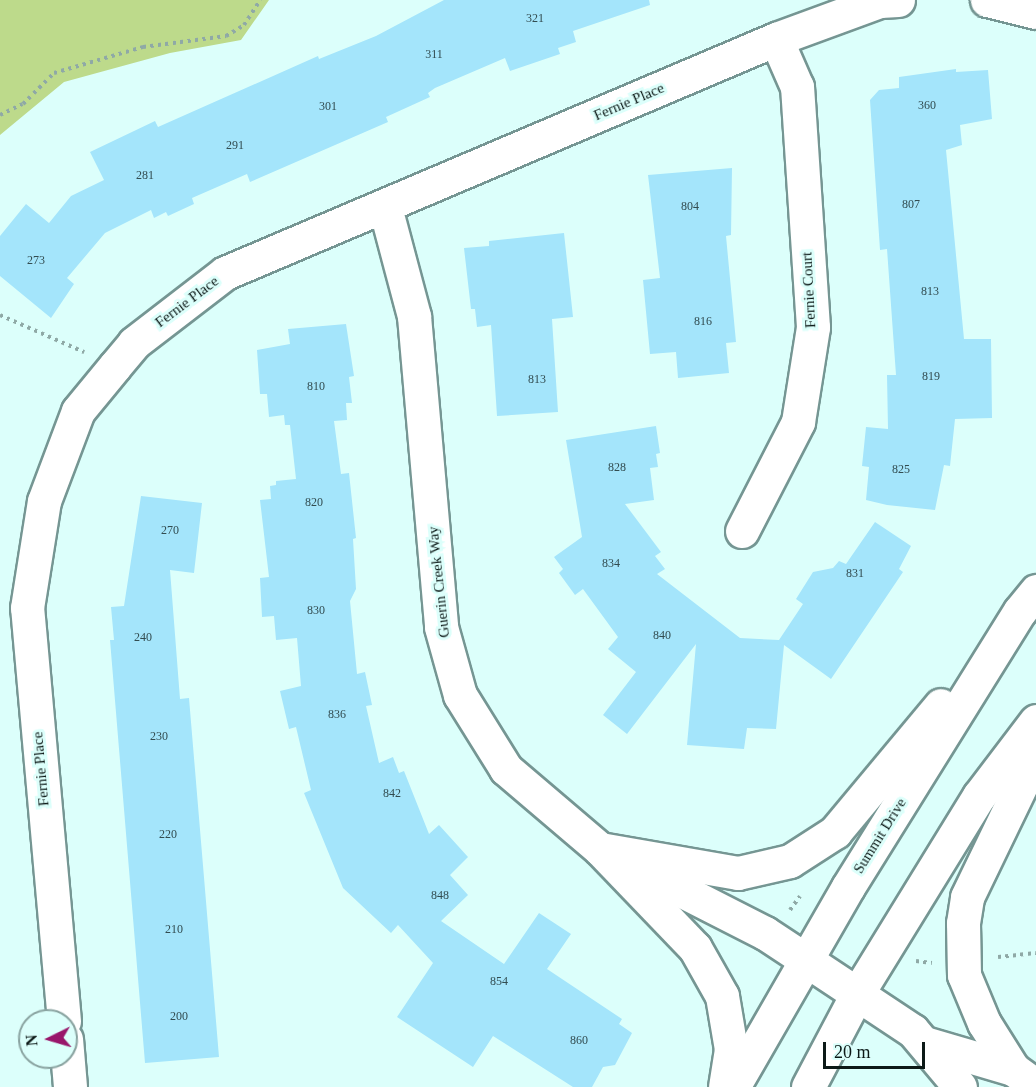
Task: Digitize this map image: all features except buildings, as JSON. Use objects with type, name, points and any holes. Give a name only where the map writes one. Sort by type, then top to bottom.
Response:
[{"type":"street","name":"Fernie Place","points":[[63,1009],[27,608],[44,501],[78,411],[134,343],[225,273],[776,39],[880,1],[898,0]]},
{"type":"street","points":[[987,0],[1036,12]]},
{"type":"street","name":"Fernie Court","points":[[742,531],[798,422],[813,327],[797,87],[776,39]]},
{"type":"street","name":"Guerin Creek Way","points":[[385,207],[414,316],[441,627],[460,695],[506,769],[600,849],[765,933],[928,1044]]},
{"type":"street","points":[[600,849],[738,873],[790,861],[835,832],[1028,601]]},
{"type":"street","name":"Summit Drive","points":[[733,1087],[806,960],[1028,601]]},
{"type":"street","points":[[808,1087],[857,994],[979,796],[1036,721]]},
{"type":"street","points":[[1024,1078],[984,1023],[964,975],[963,923],[967,897],[1036,754]]},
{"type":"street","points":[[600,849],[695,948],[722,996],[732,1048],[725,1087]]},
{"type":"street","points":[[928,1044],[1024,1078]]},
{"type":"street","points":[[928,1044],[960,1087]]},
{"type":"street","points":[[68,1069],[70,1087]]},
{"type":"path","points":[[0,115],[23,104],[54,73],[143,47],[226,36],[243,25],[260,0]]},
{"type":"path","points":[[0,315],[115,366]]},
{"type":"path","points":[[993,958],[1036,953]]},
{"type":"path","points":[[916,961],[935,964]]},
{"type":"green space","points":[[0,0],[269,0],[241,40],[170,53],[64,82],[0,135]]}]
